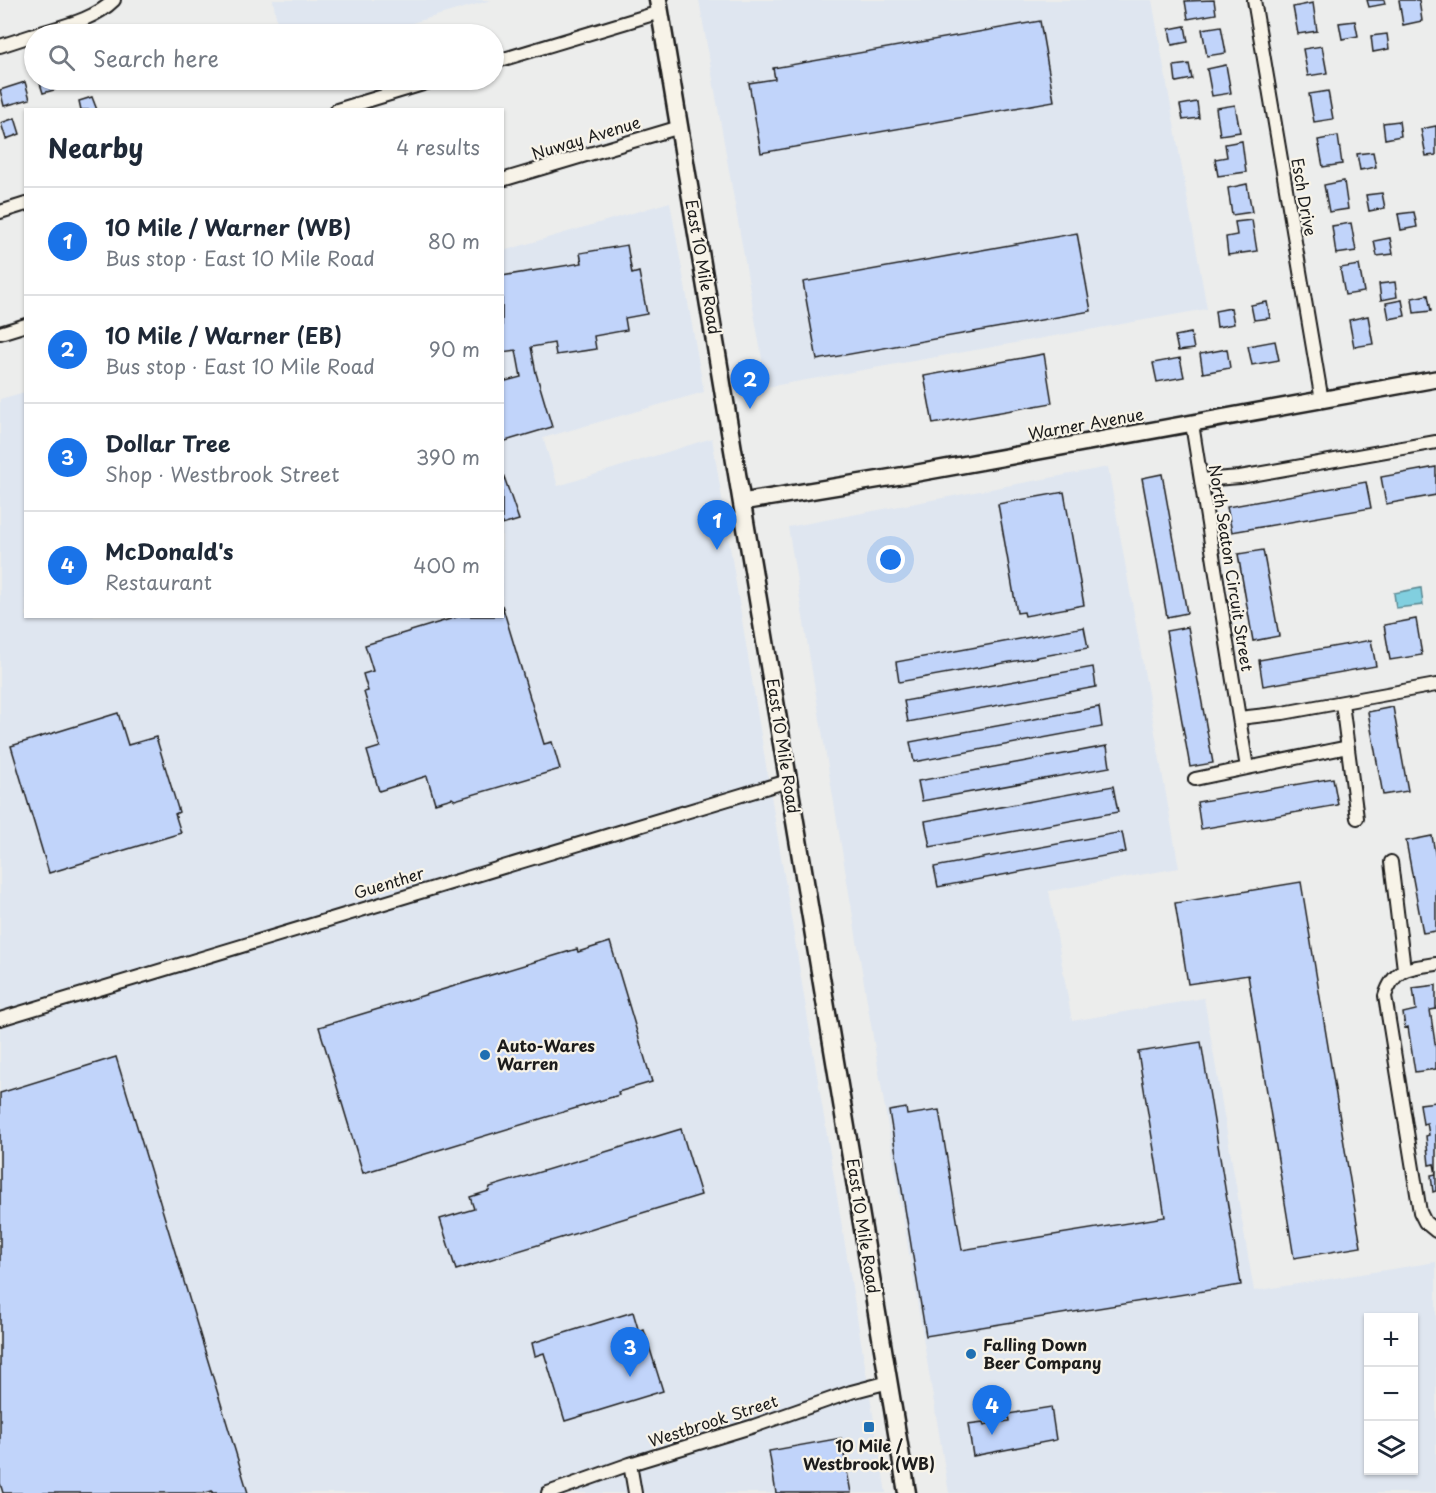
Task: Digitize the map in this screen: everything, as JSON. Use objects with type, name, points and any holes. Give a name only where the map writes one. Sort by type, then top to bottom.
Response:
[{"type":"main road","name":"East 10 Mile Road","points":[[659,6],[907,1493]]},
{"type":"street","points":[[69,24],[106,8],[114,0]]},
{"type":"street","name":"Esch Drive","points":[[1254,0],[1322,400]]},
{"type":"street","points":[[504,59],[659,6]]},
{"type":"street","points":[[0,46],[24,39]]},
{"type":"street","points":[[344,108],[403,90]]},
{"type":"street","name":"Nuway Avenue","points":[[504,179],[680,127]]},
{"type":"street","points":[[0,212],[24,205]]},
{"type":"street","points":[[0,333],[24,326]]},
{"type":"street","name":"Warner Avenue","points":[[742,502],[1192,424],[1436,378]]},
{"type":"street","name":"North Seaton Circuit Street","points":[[1192,424],[1247,768]]},
{"type":"street","points":[[1201,480],[1240,477],[1436,442]]},
{"type":"street","points":[[1239,718],[1283,713],[1436,685]]},
{"type":"street","points":[[1342,703],[1357,818]]},
{"type":"street","points":[[1195,779],[1348,747]]},
{"type":"street","name":"Guenther","points":[[0,1018],[788,781]]},
{"type":"street","points":[[1391,861],[1404,969]]},
{"type":"street","points":[[1435,1231],[1425,1222],[1419,1212],[1385,996],[1389,983],[1404,969],[1436,964]]},
{"type":"street","name":"Westbrook Street","points":[[548,1493],[851,1392],[889,1382]]},
{"type":"street","points":[[630,1464],[635,1493]]},
{"type":"shaded area","points":[[273,0],[491,0],[408,24],[277,24]]},
{"type":"shaded area","points":[[699,0],[1152,0],[1207,309],[767,387]]},
{"type":"shaded area","points":[[670,202],[704,392],[543,438],[558,486],[712,438],[886,1493],[0,1493],[0,399],[24,392],[24,618],[504,618],[504,251]]},
{"type":"shaded area","points":[[1108,467],[1179,868],[1049,891],[1072,1021],[1204,998],[1254,1291],[1436,1262],[1436,1493],[949,1493],[788,527]]},
{"type":"water","points":[[1421,588],[1423,605],[1396,608],[1394,593]]},
{"type":"building","points":[[1214,0],[1216,14],[1188,19],[1185,1]]},
{"type":"building","points":[[1367,0],[1384,0],[1385,4],[1369,7]]},
{"type":"building","points":[[1399,0],[1419,0],[1422,21],[1403,25]]},
{"type":"building","points":[[1313,3],[1317,31],[1298,34],[1293,7]]},
{"type":"building","points":[[1040,21],[1054,101],[761,153],[749,83],[775,79],[773,68]]},
{"type":"building","points":[[1355,21],[1358,36],[1342,39],[1339,23]]},
{"type":"building","points":[[1185,26],[1188,42],[1172,45],[1169,29]]},
{"type":"building","points":[[1221,26],[1226,53],[1207,56],[1202,29]]},
{"type":"building","points":[[1387,34],[1389,49],[1373,52],[1371,36]]},
{"type":"building","points":[[1322,46],[1327,73],[1308,76],[1303,49]]},
{"type":"building","points":[[1189,64],[1192,79],[1176,82],[1174,66]]},
{"type":"building","points":[[1226,65],[1231,93],[1212,96],[1207,69]]},
{"type":"building","points":[[24,82],[24,90],[27,90],[30,99],[4,106],[0,90]]},
{"type":"building","points":[[1328,91],[1333,119],[1314,122],[1309,94]]},
{"type":"building","points":[[92,97],[96,108],[81,108],[79,101]]},
{"type":"building","points":[[1197,102],[1199,118],[1183,120],[1180,105]]},
{"type":"building","points":[[1235,105],[1240,132],[1220,135],[1216,108]]},
{"type":"building","points":[[15,118],[20,134],[6,139],[1,123]]},
{"type":"building","points":[[1399,121],[1401,136],[1385,139],[1383,123]]},
{"type":"building","points":[[1436,126],[1436,155],[1426,156],[1421,129]]},
{"type":"building","points":[[1338,136],[1342,164],[1323,167],[1318,140]]},
{"type":"building","points":[[1242,141],[1246,172],[1218,176],[1215,159],[1227,157],[1225,144]]},
{"type":"building","points":[[1373,152],[1376,167],[1360,170],[1357,154]]},
{"type":"building","points":[[1344,181],[1348,209],[1329,212],[1324,185]]},
{"type":"building","points":[[1247,184],[1252,212],[1232,215],[1228,188]]},
{"type":"building","points":[[1382,193],[1385,208],[1369,211],[1366,195]]},
{"type":"building","points":[[1414,212],[1417,227],[1401,230],[1398,214]]},
{"type":"building","points":[[1252,220],[1257,251],[1228,255],[1226,237],[1237,235],[1235,222]]},
{"type":"building","points":[[1351,223],[1356,251],[1336,254],[1332,226]]},
{"type":"building","points":[[1077,233],[1091,311],[817,360],[803,282]]},
{"type":"building","points":[[1390,238],[1393,254],[1377,256],[1374,241]]},
{"type":"building","points":[[627,245],[632,274],[639,272],[647,314],[625,318],[627,330],[594,336],[596,349],[556,355],[554,343],[531,347],[552,427],[504,441],[504,381],[521,377],[516,350],[504,352],[504,276],[582,263],[580,253]]},
{"type":"building","points":[[1359,265],[1364,292],[1345,295],[1340,268]]},
{"type":"building","points":[[1395,282],[1397,297],[1381,300],[1379,284]]},
{"type":"building","points":[[1428,295],[1431,311],[1414,313],[1412,298]]},
{"type":"building","points":[[1402,300],[1405,316],[1389,319],[1386,303]]},
{"type":"building","points":[[1267,302],[1270,318],[1254,320],[1251,305]]},
{"type":"building","points":[[1231,308],[1234,324],[1217,327],[1215,311]]},
{"type":"building","points":[[1368,316],[1373,344],[1354,347],[1349,320]]},
{"type":"building","points":[[1191,333],[1194,349],[1178,351],[1175,336]]},
{"type":"building","points":[[1275,341],[1279,360],[1252,365],[1248,346]]},
{"type":"building","points":[[1227,349],[1230,368],[1203,373],[1200,354]]},
{"type":"building","points":[[1044,354],[1052,403],[933,424],[924,376]]},
{"type":"building","points":[[1180,358],[1184,377],[1157,382],[1153,363]]},
{"type":"building","points":[[1436,467],[1436,495],[1386,504],[1381,477]]},
{"type":"building","points":[[1162,474],[1187,613],[1167,617],[1142,478]]},
{"type":"building","points":[[504,477],[519,520],[504,524]]},
{"type":"building","points":[[1366,482],[1371,508],[1232,532],[1227,507]]},
{"type":"building","points":[[1064,492],[1084,605],[1025,616],[1024,612],[1017,613],[998,504]]},
{"type":"building","points":[[1263,550],[1279,636],[1253,641],[1238,554]]},
{"type":"building","points":[[504,612],[544,744],[552,742],[560,769],[455,800],[452,798],[435,803],[427,776],[379,791],[367,751],[380,747],[364,692],[368,691],[363,674],[373,671],[365,645],[453,618],[504,618]]},
{"type":"building","points":[[1416,619],[1422,655],[1390,660],[1384,625]]},
{"type":"building","points":[[1084,627],[1088,648],[899,682],[896,662]]},
{"type":"building","points":[[1188,627],[1213,763],[1190,767],[1166,631]]},
{"type":"building","points":[[1371,640],[1376,666],[1263,686],[1259,660]]},
{"type":"building","points":[[1093,667],[1096,687],[908,722],[904,701]]},
{"type":"building","points":[[1099,707],[1102,727],[914,762],[910,742]]},
{"type":"building","points":[[1393,707],[1408,791],[1383,795],[1368,712]]},
{"type":"building","points":[[118,713],[128,745],[156,737],[179,812],[175,814],[181,833],[49,873],[11,746]]},
{"type":"building","points":[[1107,746],[1110,767],[922,801],[918,781]]},
{"type":"building","points":[[1333,778],[1338,805],[1201,829],[1197,802]]},
{"type":"building","points":[[1113,786],[1118,812],[930,847],[925,821]]},
{"type":"building","points":[[1122,832],[1126,852],[938,887],[934,867]]},
{"type":"building","points":[[1432,836],[1436,858],[1436,931],[1423,933],[1406,841]]},
{"type":"building","points":[[1301,882],[1361,1247],[1294,1258],[1248,975],[1188,984],[1175,903]]},
{"type":"building","name":"Auto-Wares Warren","points":[[610,942],[652,1082],[618,1092],[619,1095],[363,1173],[319,1027],[577,949],[578,952]]},
{"type":"building","points":[[1436,985],[1436,1009],[1430,1010],[1436,1049],[1436,1069],[1415,1072],[1408,1027],[1405,1028],[1403,1013],[1416,1010],[1413,988]]},
{"type":"building","points":[[1201,1042],[1241,1285],[926,1336],[889,1111],[906,1108],[907,1115],[939,1110],[962,1250],[1165,1217],[1138,1052]]},
{"type":"building","points":[[116,1057],[248,1493],[212,1493],[212,1491],[205,1493],[3,1493],[0,1483],[0,1093]]},
{"type":"building","points":[[1436,1102],[1436,1174],[1434,1164],[1429,1165],[1426,1136],[1429,1135],[1427,1123],[1423,1124],[1420,1104]]},
{"type":"building","points":[[681,1129],[701,1195],[456,1270],[440,1219],[474,1209],[470,1197],[489,1191],[490,1187]]},
{"type":"building","points":[[1436,1174],[1436,1191],[1433,1192],[1431,1175]]},
{"type":"building","points":[[633,1312],[639,1332],[644,1330],[663,1391],[565,1421],[544,1353],[535,1356],[532,1343]]},
{"type":"building","points":[[1051,1407],[1056,1440],[973,1456],[968,1424],[983,1422],[984,1425],[1002,1418],[1003,1422],[1009,1421],[1008,1414]]},
{"type":"building","points":[[841,1438],[851,1493],[776,1493],[769,1451]]},
{"type":"place","name":"10 Mile / Warner (EB)","points":[[750,409]]},
{"type":"place","name":"10 Mile / Warner (WB)","points":[[717,550]]},
{"type":"place","name":"Auto-Wares Warren","points":[[485,1055]]},
{"type":"place","name":"Falling Down Beer Company","points":[[971,1354]]},
{"type":"place","name":"Dollar Tree","points":[[630,1377]]},
{"type":"place","name":"10 Mile / Westbrook (WB)","points":[[869,1427]]},
{"type":"place","name":"McDonald's","points":[[992,1435]]}]
